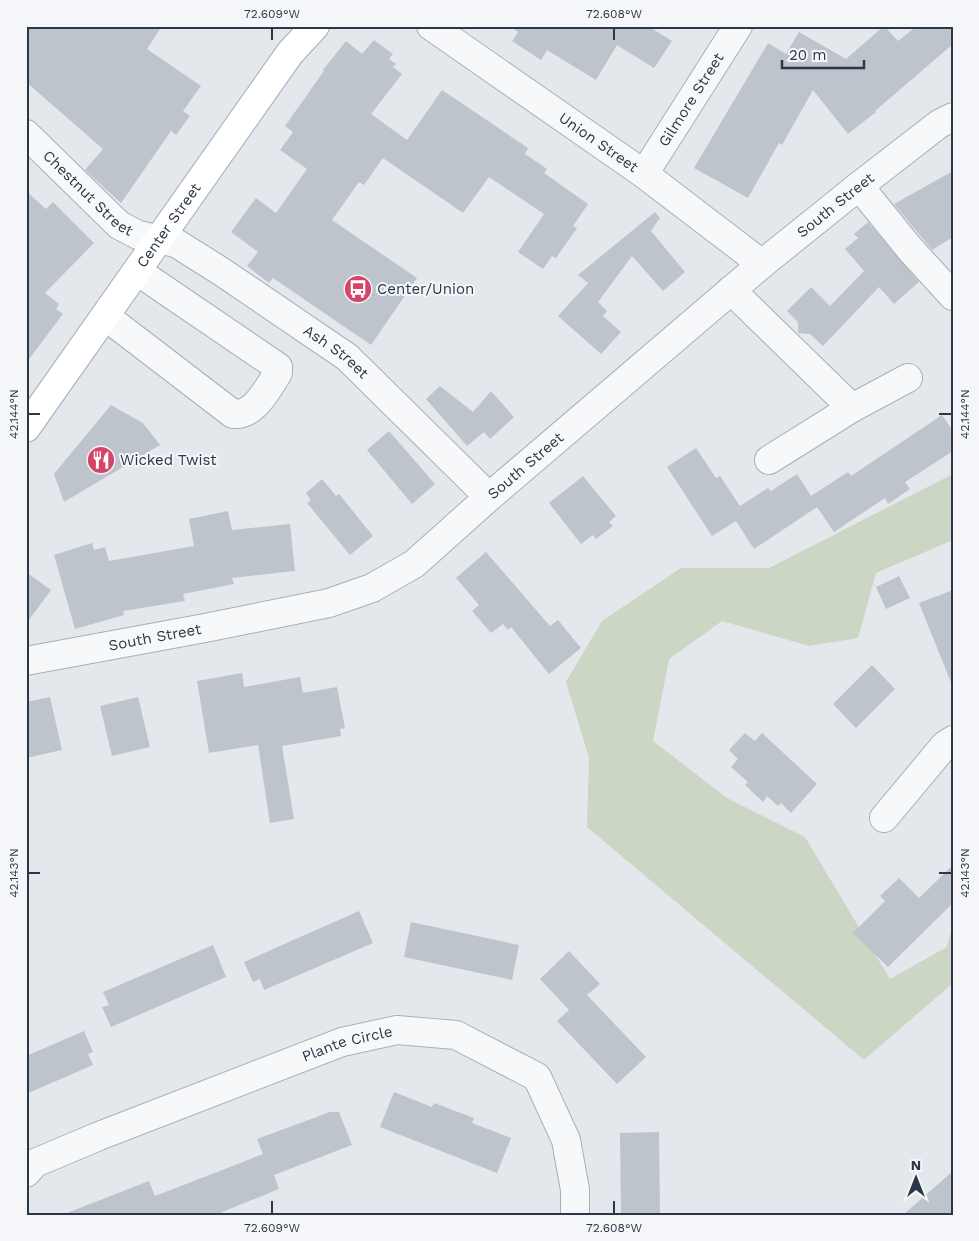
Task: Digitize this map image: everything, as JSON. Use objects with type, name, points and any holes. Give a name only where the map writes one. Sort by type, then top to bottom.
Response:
[{"type":"main road","points":[[290,53],[299,26]]},
{"type":"main road","name":"Center Street","points":[[26,428],[290,53],[315,26]]},
{"type":"street","name":"Union Street","points":[[430,26],[644,174],[762,264]]},
{"type":"street","name":"Gilmore Street","points":[[644,174],[738,26]]},
{"type":"street","name":"South Street","points":[[26,661],[329,603],[372,588],[414,564],[489,497],[762,264],[939,124],[953,117]]},
{"type":"street","name":"Chestnut Street","points":[[26,134],[119,225],[138,235],[159,239]]},
{"type":"street","points":[[859,186],[910,249],[953,296]]},
{"type":"street","name":"Ash Street","points":[[159,239],[176,244],[222,272],[347,358],[489,497]]},
{"type":"street","points":[[105,316],[233,414],[240,415],[252,409],[278,373],[278,367],[137,270]]},
{"type":"street","points":[[731,290],[852,408]]},
{"type":"street","points":[[769,460],[852,408],[908,378]]},
{"type":"street","points":[[884,818],[945,745],[953,740]]},
{"type":"street","name":"Plante Circle","points":[[26,1173],[35,1163],[99,1136],[342,1042],[397,1030],[456,1036],[537,1077],[566,1140],[575,1190],[575,1215]]},
{"type":"green space","points":[[953,474],[953,540],[876,573],[858,638],[809,646],[722,621],[669,659],[653,741],[727,798],[805,837],[890,979],[947,947],[953,923],[953,983],[864,1060],[587,827],[589,758],[566,682],[602,621],[681,568],[769,568]]},
{"type":"building","points":[[26,26],[162,26],[147,49],[201,86],[183,111],[190,116],[176,135],[171,131],[121,203],[85,170],[103,149],[26,82]]},
{"type":"building","points":[[510,26],[648,26],[672,41],[654,68],[617,45],[596,80],[547,50],[541,60],[512,41],[518,32]]},
{"type":"building","points":[[884,26],[898,41],[917,26],[953,26],[953,44],[876,112],[848,134],[813,90],[782,145],[779,143],[748,198],[694,168],[768,43],[786,54],[799,32],[846,59]]},
{"type":"building","points":[[374,40],[393,54],[389,59],[396,64],[393,67],[402,74],[371,114],[407,140],[442,90],[528,148],[525,154],[547,169],[544,173],[588,204],[573,226],[577,228],[556,258],[552,256],[543,269],[518,252],[544,214],[489,177],[463,213],[383,158],[364,185],[359,182],[332,220],[417,278],[371,345],[273,278],[269,283],[247,266],[258,252],[231,232],[256,198],[276,213],[307,169],[280,150],[293,132],[285,126],[323,70],[346,41],[362,54]]},
{"type":"building","points":[[953,171],[953,237],[932,250],[894,204]]},
{"type":"building","points":[[26,191],[46,209],[53,202],[94,243],[45,293],[59,304],[56,309],[63,314],[26,363]]},
{"type":"building","points":[[655,212],[660,218],[651,231],[685,272],[663,291],[632,256],[598,302],[607,311],[603,316],[621,332],[601,354],[558,316],[588,283],[578,275]]},
{"type":"building","points":[[868,222],[919,282],[894,304],[879,287],[823,346],[810,334],[798,333],[798,322],[787,311],[811,287],[830,306],[864,271],[845,249],[858,238],[854,234]]},
{"type":"building","points":[[440,386],[473,412],[491,391],[514,417],[490,439],[484,432],[467,446],[426,399]]},
{"type":"building","name":"Wicked Twist","points":[[111,405],[143,423],[160,445],[64,502],[54,474]]},
{"type":"building","points":[[942,415],[953,431],[953,451],[905,482],[910,489],[888,504],[885,498],[834,532],[817,507],[754,549],[736,521],[712,536],[667,467],[696,448],[716,478],[720,476],[740,506],[768,488],[771,491],[797,474],[811,496],[848,472],[851,476]]},
{"type":"building","points":[[389,431],[435,484],[412,504],[367,450]]},
{"type":"building","points":[[583,476],[616,516],[609,522],[613,526],[596,539],[593,535],[581,544],[549,503]]},
{"type":"building","points":[[322,479],[336,496],[339,494],[373,536],[350,555],[307,503],[311,500],[306,493]]},
{"type":"building","points":[[228,511],[232,530],[290,524],[295,571],[232,578],[234,584],[183,594],[185,601],[123,611],[124,615],[75,629],[54,555],[92,543],[94,550],[105,547],[109,561],[194,546],[189,519]]},
{"type":"building","points":[[486,552],[550,626],[558,620],[581,648],[549,674],[511,627],[508,630],[503,624],[491,633],[472,611],[479,605],[456,578]]},
{"type":"building","points":[[26,572],[51,590],[26,624]]},
{"type":"building","points":[[899,576],[910,598],[886,609],[876,587]]},
{"type":"building","points":[[953,590],[953,685],[952,685],[919,603]]},
{"type":"building","points":[[872,665],[895,689],[856,728],[833,704]]},
{"type":"building","points":[[242,673],[244,687],[300,677],[303,693],[337,687],[345,728],[340,729],[341,736],[282,746],[294,819],[270,823],[258,745],[209,753],[197,681]]},
{"type":"building","points":[[50,697],[62,750],[26,758],[26,702]]},
{"type":"building","points":[[138,697],[150,747],[112,756],[100,706]]},
{"type":"building","points":[[745,733],[755,741],[762,733],[817,784],[791,813],[781,803],[778,806],[767,796],[763,802],[745,785],[748,782],[731,767],[738,759],[729,750]]},
{"type":"building","points":[[953,865],[953,903],[888,967],[853,933],[885,901],[880,896],[899,878],[919,898]]},
{"type":"building","points":[[359,911],[373,943],[264,990],[260,979],[253,982],[244,962]]},
{"type":"building","points":[[411,922],[519,945],[512,980],[404,957]]},
{"type":"building","points":[[213,945],[226,977],[111,1027],[102,1007],[109,1005],[103,992]]},
{"type":"building","points":[[569,951],[600,984],[587,995],[646,1057],[617,1084],[557,1021],[569,1010],[540,979]]},
{"type":"building","points":[[84,1031],[93,1052],[88,1054],[93,1065],[26,1094],[26,1056]]},
{"type":"building","points":[[394,1092],[432,1107],[434,1103],[474,1118],[472,1123],[511,1138],[497,1173],[380,1127]]},
{"type":"building","points":[[330,1112],[339,1112],[352,1145],[274,1175],[279,1189],[215,1215],[67,1215],[67,1213],[149,1181],[155,1196],[225,1169],[263,1154],[257,1139]]},
{"type":"building","points":[[659,1132],[660,1215],[621,1215],[620,1133]]},
{"type":"building","points":[[953,1171],[953,1215],[903,1215]]},
{"type":"place","name":"Center/Union","points":[[358,289]]},
{"type":"place","name":"Wicked Twist","points":[[101,460]]}]
